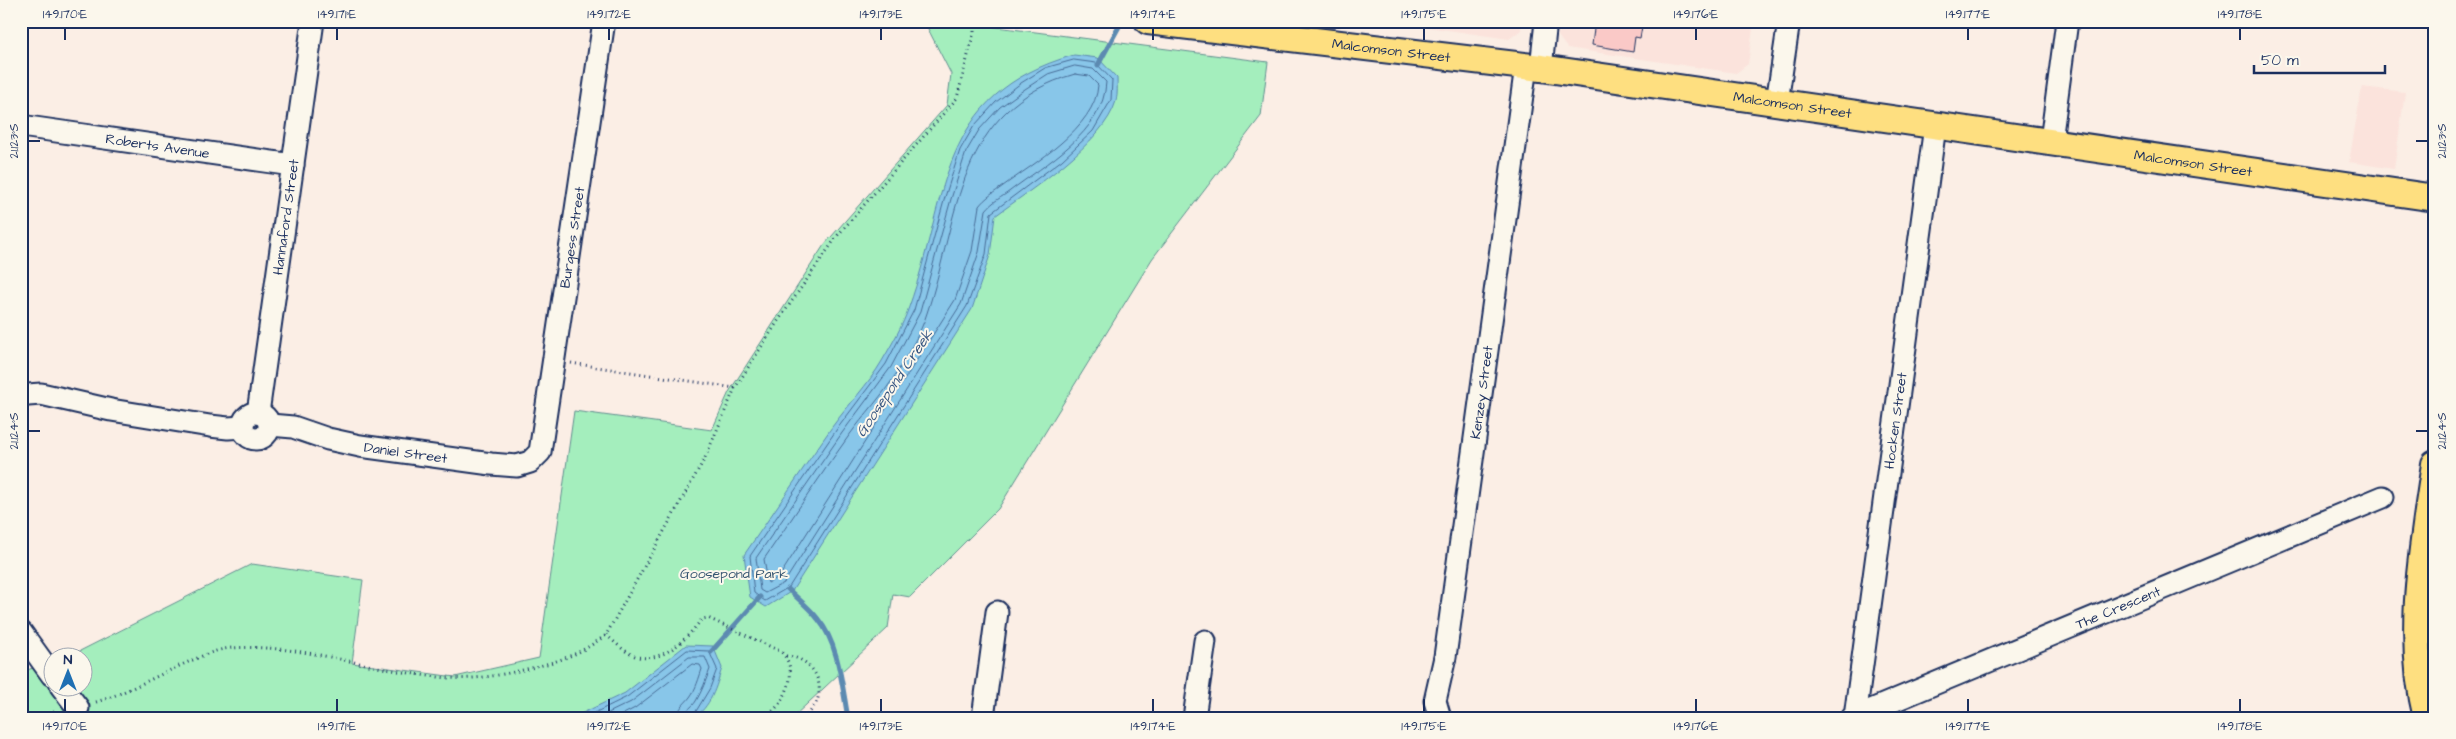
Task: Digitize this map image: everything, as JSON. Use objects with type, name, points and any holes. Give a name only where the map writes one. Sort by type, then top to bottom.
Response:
[{"type":"main road","name":"Malcomson Street","points":[[1160,23],[1533,67],[2435,198]]},
{"type":"main road","points":[[2423,712],[2418,654],[2418,600],[2423,546],[2435,464]]},
{"type":"street","name":"Hannaford Street","points":[[257,422],[313,21]]},
{"type":"street","name":"Burgess Street","points":[[540,452],[604,21]]},
{"type":"street","name":"Kenzey Street","points":[[1440,718],[1435,701],[1436,692],[1444,657],[1533,67],[1546,21]]},
{"type":"street","points":[[1777,102],[1789,21]]},
{"type":"street","points":[[2051,141],[2067,21]]},
{"type":"street","name":"Roberts Avenue","points":[[21,126],[293,165]]},
{"type":"street","name":"Hocken Street","points":[[1853,717],[1935,126]]},
{"type":"street","name":"Daniel Street","points":[[24,395],[41,394],[111,410],[210,426],[228,428],[257,422],[293,426],[328,439],[360,446],[491,464],[517,466],[530,462],[540,452]]},
{"type":"street","name":"The Crescent","points":[[1853,717],[2383,497]]},
{"type":"street","points":[[983,718],[997,612]]},
{"type":"street","points":[[21,632],[42,661]]},
{"type":"street","points":[[1194,718],[1205,641]]},
{"type":"street","points":[[69,696],[78,708]]},
{"type":"path","points":[[29,718],[78,708],[100,701],[207,654],[229,648],[256,647],[421,675],[469,678],[513,672],[564,660],[590,647],[606,635],[705,458],[736,388],[778,321],[838,235],[957,98],[974,32],[974,21]]},
{"type":"path","points":[[553,360],[736,388]]},
{"type":"path","points":[[606,635],[638,657],[654,657],[685,641],[702,619],[708,618],[786,656],[804,660],[813,670],[818,680],[818,699],[805,718]]},
{"type":"path","points":[[764,718],[780,706],[785,696],[790,674],[786,656]]},
{"type":"shaded area","points":[[1386,21],[1522,21],[1521,30],[1509,39]]},
{"type":"shaded area","points":[[1560,21],[1754,21],[1748,64],[1736,73],[1567,48],[1558,36]]},
{"type":"shaded area","points":[[2362,87],[2405,92],[2394,169],[2349,162]]},
{"type":"green space","name":"Goosepond Park","points":[[924,21],[950,21],[1268,62],[1261,116],[1152,259],[998,509],[910,597],[893,594],[888,628],[792,718],[21,718],[21,672],[42,665],[42,696],[92,696],[92,646],[90,646],[252,564],[363,580],[352,663],[455,677],[539,658],[574,411],[712,430],[729,392],[824,245],[947,105],[951,74]]},
{"type":"water","points":[[1074,55],[1098,58],[1117,78],[1117,98],[1109,117],[1082,149],[1046,179],[995,216],[990,255],[972,309],[792,591],[766,607],[750,597],[744,555],[832,427],[876,370],[904,321],[922,266],[942,189],[955,154],[972,123],[996,95],[1029,72]]},
{"type":"water","points":[[686,645],[713,646],[722,668],[709,702],[693,718],[572,718],[625,693]]},
{"type":"building","points":[[1595,21],[1643,21],[1640,38],[1635,37],[1633,52],[1592,45]]},
{"type":"waterway","name":"Goosepond Creek","points":[[1098,65],[1122,21]]},
{"type":"waterway","points":[[788,589],[815,615],[831,641],[839,666],[848,718]]},
{"type":"waterway","name":"Goosepond Creek","points":[[711,652],[760,597]]}]
